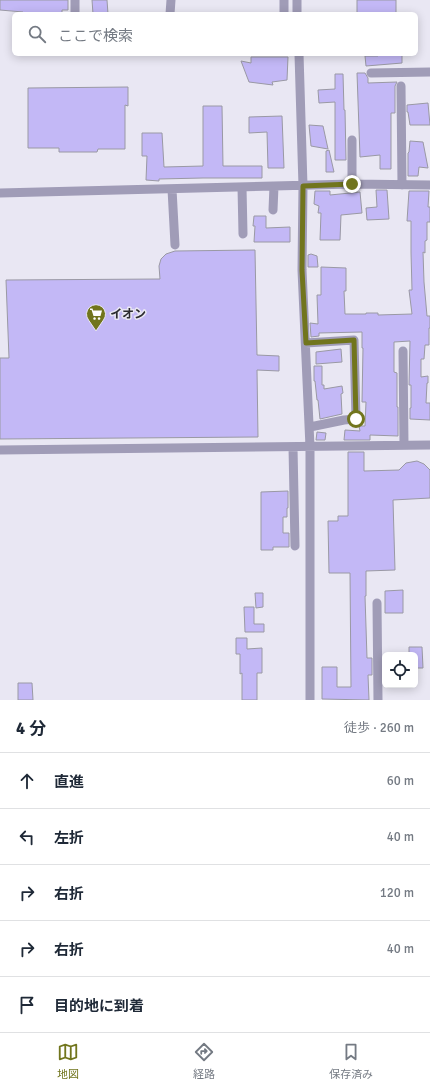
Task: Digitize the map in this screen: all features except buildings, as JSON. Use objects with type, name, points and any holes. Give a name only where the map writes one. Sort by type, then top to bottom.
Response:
[{"type":"street","points":[[75,0],[75,12]]},
{"type":"street","points":[[170,12],[171,0]]},
{"type":"street","points":[[284,0],[284,12]]},
{"type":"street","points":[[297,0],[297,12]]},
{"type":"street","points":[[299,56],[303,186],[302,270],[310,427],[310,700]]},
{"type":"street","points":[[371,73],[430,72]]},
{"type":"street","points":[[401,86],[402,185]]},
{"type":"street","points":[[352,140],[352,184]]},
{"type":"street","points":[[0,192],[352,184],[430,185]]},
{"type":"street","points":[[274,186],[274,210]]},
{"type":"street","points":[[242,187],[243,234]]},
{"type":"street","points":[[172,188],[175,245]]},
{"type":"street","points":[[306,343],[354,340],[356,419],[310,427]]},
{"type":"street","points":[[403,351],[404,445]]},
{"type":"street","points":[[0,450],[430,445]]},
{"type":"street","points":[[293,447],[295,546]]},
{"type":"street","points":[[377,603],[378,700]]},
{"type":"place","name":"イオン","points":[[96,331]]},
{"type":"route","points":[[352,184],[303,186],[302,270],[306,343],[354,340],[356,419]]}]
